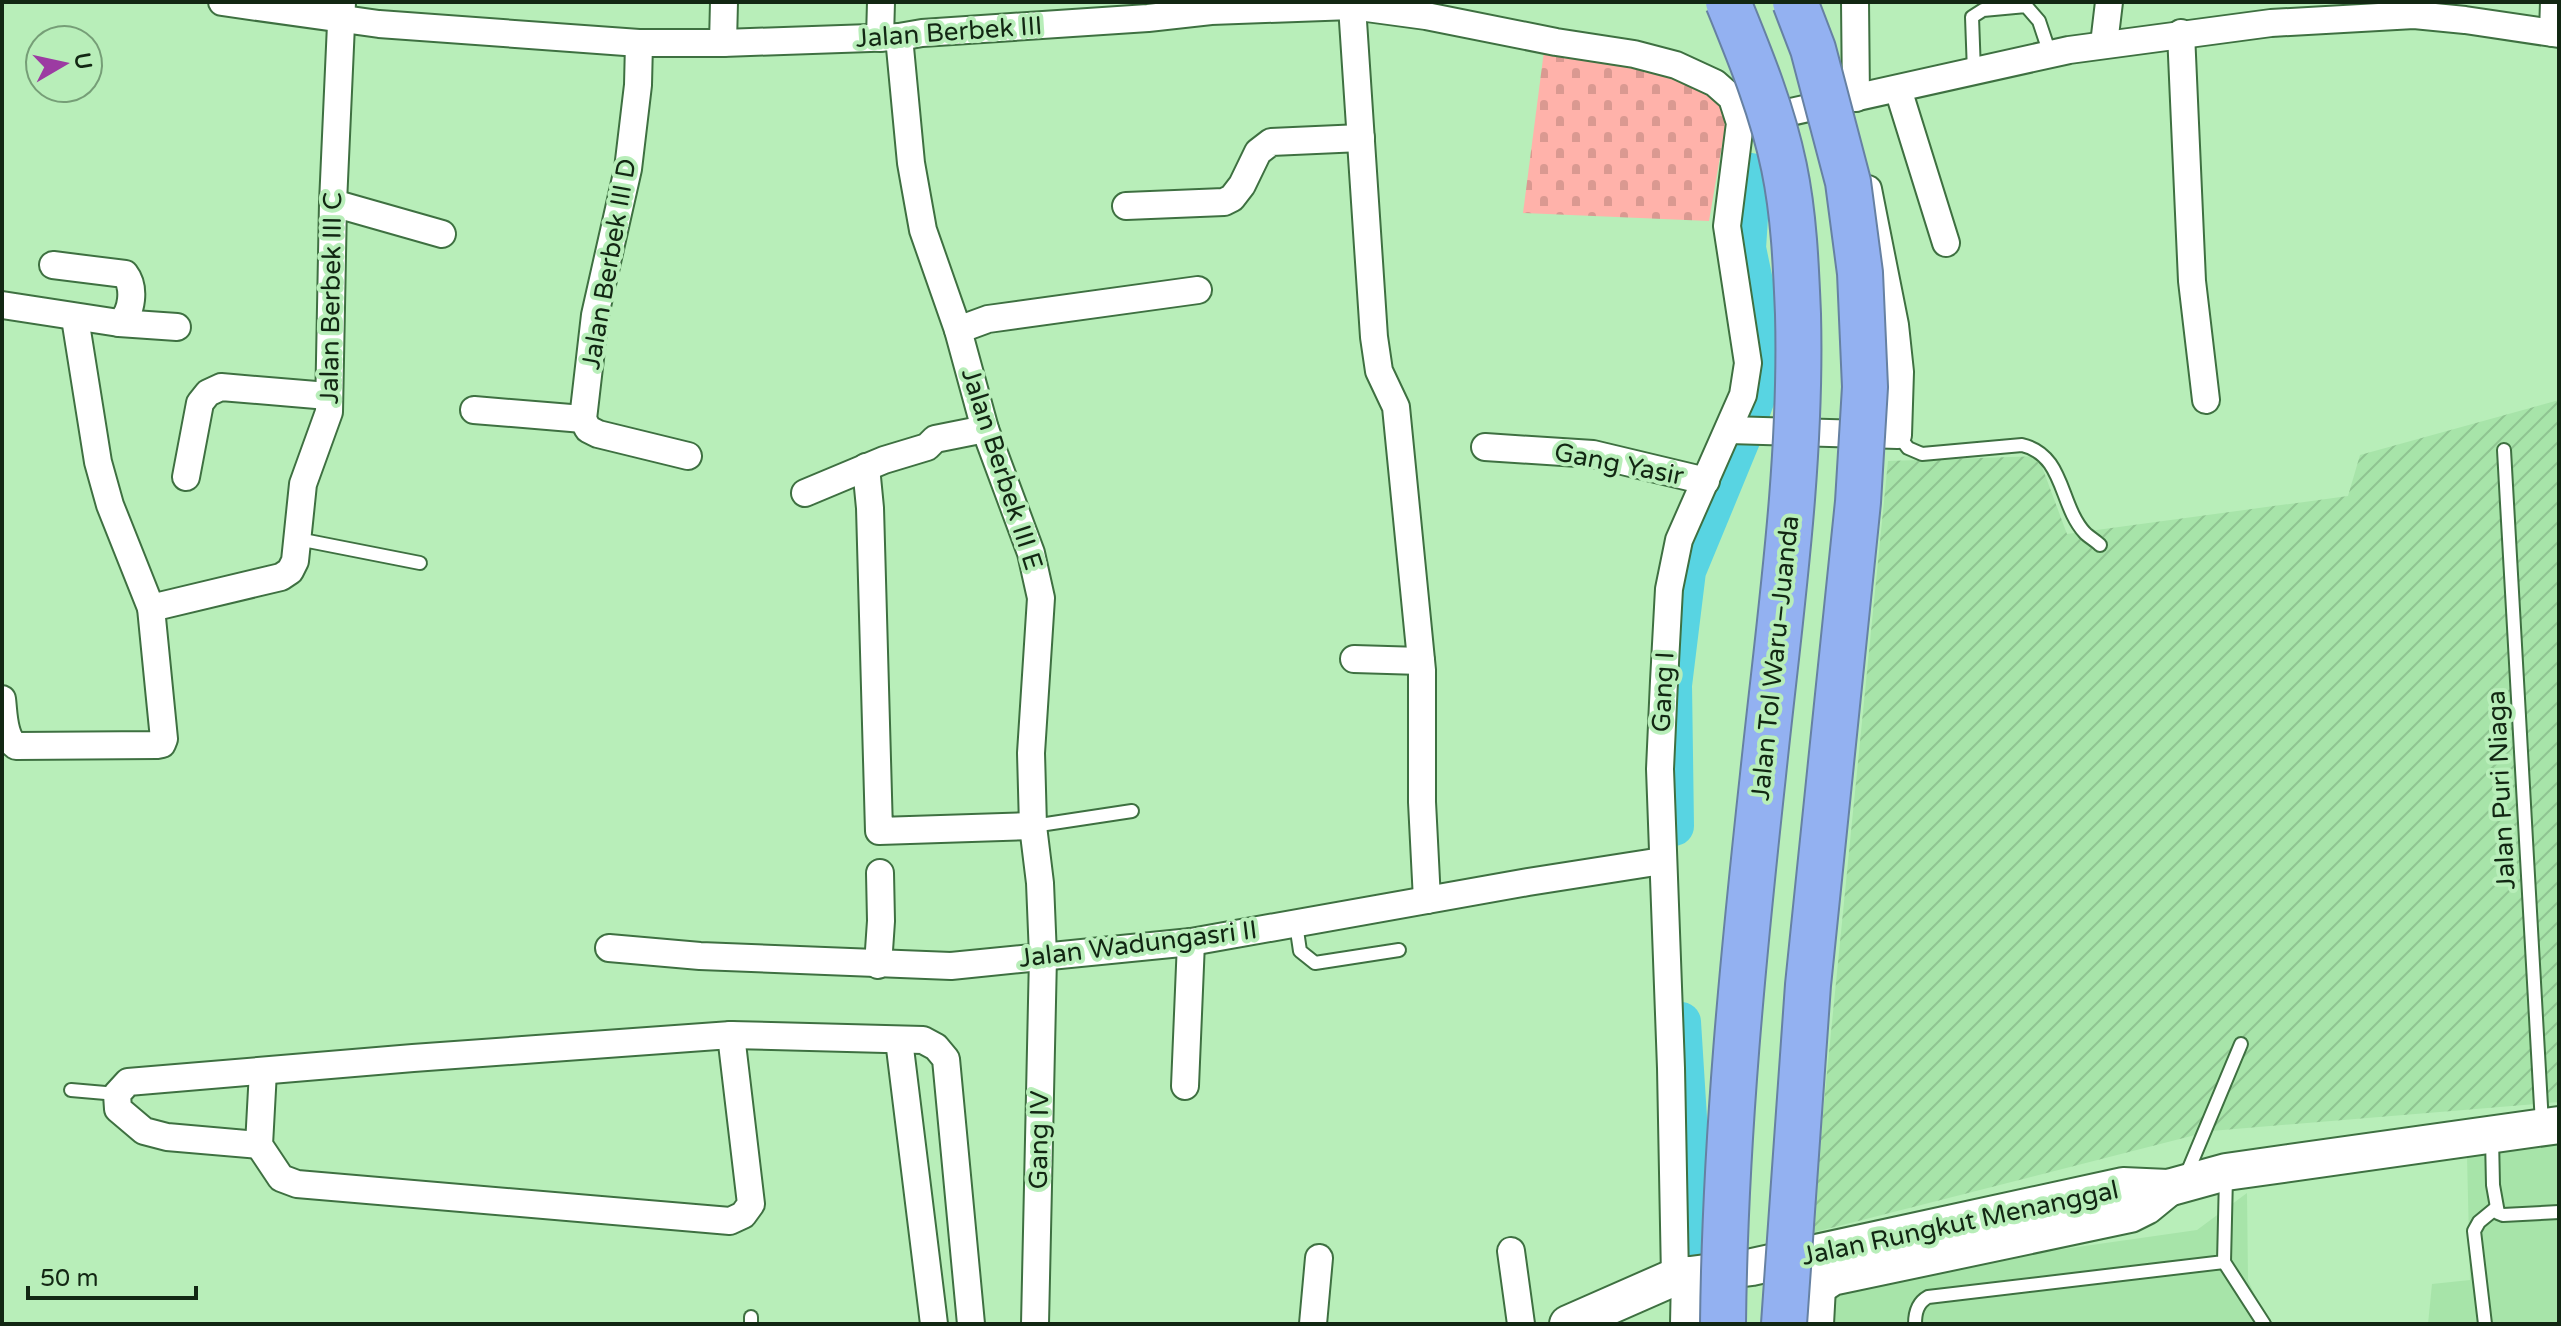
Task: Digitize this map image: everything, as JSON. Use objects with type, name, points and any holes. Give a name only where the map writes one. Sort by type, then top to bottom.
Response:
[{"type":"highway","name":"Jalan Tol Waru–Juanda","points":[[1723,1324],[1725,1201],[1740,987],[1793,495],[1800,381],[1796,251],[1784,167],[1763,88],[1728,2]]},
{"type":"highway","points":[[1784,1324],[1808,985],[1858,502],[1865,387],[1860,273],[1848,182],[1813,49],[1795,2]]},
{"type":"main road","name":"Jalan Rungkut Menanggal","points":[[1568,1324],[1682,1276],[1752,1267],[2123,1186],[2176,1186],[2226,1172],[2551,1126]]},
{"type":"main road","name":"Jalan Rungkut Menanggal","points":[[1752,1267],[1768,1276],[1805,1281],[1817,1287],[1832,1277],[2130,1214],[2176,1186]]},
{"type":"main road","points":[[1682,1276],[1689,1324]]},
{"type":"main road","points":[[1815,1324],[1817,1287]]},
{"type":"street","name":"Jalan Berbek III","points":[[222,2],[341,11],[639,43],[890,38],[1211,6],[1340,5],[1426,16],[1634,54],[1676,65],[1715,83],[1732,98],[1740,123]]},
{"type":"street","points":[[723,43],[724,2]]},
{"type":"street","name":"Jalan Berbek III E","points":[[881,2],[923,230],[958,330],[985,429],[1037,573],[1041,598],[1031,753],[1043,956]]},
{"type":"street","points":[[1734,430],[1898,435],[1900,372],[1895,325],[1853,99],[1855,2]]},
{"type":"street","points":[[2104,44],[2109,2]]},
{"type":"street","points":[[1740,123],[2050,54],[2181,33],[2271,23],[2414,15],[2556,33],[2554,2]]},
{"type":"street","points":[[1340,5],[1361,138],[1374,337],[1379,371],[1396,407],[1421,661],[1422,802],[1427,900]]},
{"type":"street","name":"Jalan Berbek III C","points":[[151,608],[281,577],[290,571],[295,561],[303,484],[327,421],[341,11]]},
{"type":"street","points":[[2181,33],[2192,281],[2206,400]]},
{"type":"street","name":"Jalan Berbek III D","points":[[583,419],[595,315],[628,169],[638,85],[639,43]]},
{"type":"street","points":[[1898,89],[1946,243]]},
{"type":"street","name":"Gang I","points":[[1682,1276],[1660,769],[1669,589],[1679,540],[1734,430],[1748,363],[1727,226],[1740,123]]},
{"type":"street","points":[[1126,206],[1224,202],[1232,198],[1242,185],[1258,152],[1271,142],[1361,138]]},
{"type":"street","points":[[333,203],[442,234]]},
{"type":"street","points":[[53,265],[125,274],[132,291],[125,319],[119,323]]},
{"type":"street","points":[[958,330],[988,319],[1198,290]]},
{"type":"street","points":[[2,305],[75,318],[177,327]]},
{"type":"street","points":[[2,699],[10,742],[16,746],[162,744],[151,608],[110,505],[102,476],[85,392],[75,318]]},
{"type":"street","points":[[186,477],[200,403],[208,393],[221,387],[328,396]]},
{"type":"street","points":[[474,410],[583,419],[588,429],[598,434],[688,456]]},
{"type":"street","points":[[805,493],[866,467],[927,447],[935,439],[985,429]]},
{"type":"street","name":"Gang Yasir","points":[[1485,447],[1593,454],[1706,481]]},
{"type":"street","points":[[866,467],[870,508],[879,831],[1033,826]]},
{"type":"street","points":[[1354,659],[1421,661]]},
{"type":"street","name":"Jalan Wadungasri II","points":[[609,948],[700,956],[951,966],[1191,942],[1662,861]]},
{"type":"street","points":[[878,965],[880,873]]},
{"type":"street","points":[[1185,1086],[1191,942]]},
{"type":"street","name":"Gang IV","points":[[1035,1324],[1043,956]]},
{"type":"street","points":[[263,1071],[259,1145],[281,1178],[297,1184],[730,1221],[743,1215],[751,1204],[731,1035]]},
{"type":"street","points":[[259,1145],[167,1137],[144,1131],[118,1109],[117,1094],[128,1082],[731,1035],[923,1040],[936,1047],[946,1059],[971,1324]]},
{"type":"street","points":[[899,1040],[934,1324]]},
{"type":"street","points":[[1511,1251],[1521,1324]]},
{"type":"street","points":[[1313,1324],[1319,1258]]},
{"type":"lane","points":[[1974,72],[1972,17],[1983,10],[2026,6],[2039,21],[2050,54]]},
{"type":"lane","points":[[1898,435],[1908,448],[1922,454],[2022,445],[2036,448],[2049,458],[2070,508],[2085,533],[2100,545]]},
{"type":"lane","name":"Jalan Puri Niaga","points":[[2504,450],[2551,1126]]},
{"type":"lane","points":[[298,539],[420,563]]},
{"type":"lane","points":[[1033,826],[1132,811]]},
{"type":"lane","points":[[1296,924],[1300,951],[1315,963],[1399,950]]},
{"type":"lane","points":[[2176,1186],[2241,1044]]},
{"type":"lane","points":[[71,1090],[117,1094]]},
{"type":"lane","points":[[2492,1133],[2493,1185],[2498,1213],[2559,1212]]},
{"type":"lane","points":[[2226,1172],[2224,1262],[2264,1324]]},
{"type":"lane","points":[[2485,1324],[2474,1231],[2479,1222],[2496,1208]]},
{"type":"lane","points":[[1915,1324],[1915,1312],[1922,1300],[1928,1297],[2224,1262]]},
{"type":"shaded area","points":[[2559,400],[2559,1102],[2211,1131],[1811,1233],[1888,461],[2038,456],[2067,534],[2348,496],[2360,455]]},
{"type":"shaded area","points":[[2559,1145],[2559,1324],[2428,1324],[2432,1284],[2470,1280],[2467,1156]]},
{"type":"shaded area","points":[[2247,1193],[2248,1280],[2264,1316],[2275,1324],[1806,1324],[1805,1286],[2197,1230]]},
{"type":"green space","points":[[1544,51],[1670,69],[1721,99],[1726,122],[1709,221],[1523,213]]},
{"type":"waterway","points":[[1674,826],[1672,685],[1686,571],[1740,440],[1769,359],[1746,248],[1751,173]]},
{"type":"waterway","points":[[1681,1022],[1696,1262]]}]
